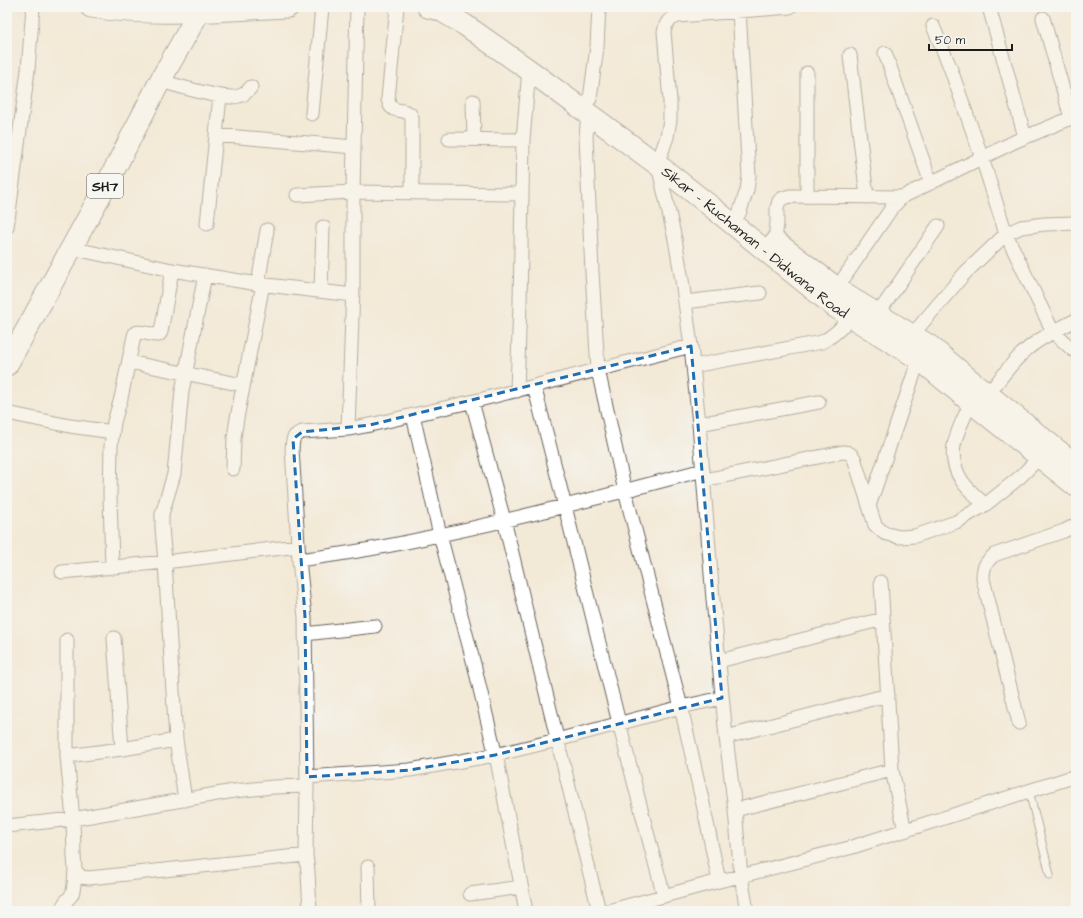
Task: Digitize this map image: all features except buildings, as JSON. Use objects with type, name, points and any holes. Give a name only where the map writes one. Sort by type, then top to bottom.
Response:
[{"type":"main road","points":[[91,7],[119,11],[148,12],[288,7]]},
{"type":"main road","name":"Sikar - Kuchaman - Didwana Road","points":[[428,7],[440,10],[465,25],[529,70],[589,106]]},
{"type":"main road","name":"Sikar - Kuchaman - Didwana Road","points":[[448,7],[472,19],[529,57],[589,106],[660,159],[739,214],[846,295],[930,346],[979,398],[1040,457],[1076,486]]},
{"type":"main road","name":"SH7","points":[[7,366],[12,346],[71,248],[111,176],[160,81],[201,10]]},
{"type":"main road","name":"Sikar - Kuchaman - Didwana Road","points":[[660,159],[713,208],[835,307],[919,358],[1076,465]]},
{"type":"street","points":[[7,225],[28,70],[33,7]]},
{"type":"street","points":[[312,114],[322,7]]},
{"type":"street","points":[[348,429],[353,295],[353,192],[357,7]]},
{"type":"street","points":[[397,7],[388,99],[391,108],[407,112],[412,118],[412,193]]},
{"type":"street","points":[[599,7],[597,47],[586,137],[598,370],[625,491],[681,707],[719,881]]},
{"type":"street","points":[[747,911],[722,698],[704,475],[691,346],[682,280],[660,159],[667,137],[670,120],[670,101],[664,32],[666,24],[670,19],[678,16],[790,7]]},
{"type":"street","points":[[989,7],[1025,137]]},
{"type":"street","points":[[739,11],[749,176],[747,190],[739,214]]},
{"type":"street","points":[[837,288],[902,197],[1025,137],[1073,117],[1043,18]]},
{"type":"street","points":[[933,26],[950,67],[982,158],[1006,234],[1053,332],[1073,350],[1076,350]]},
{"type":"street","points":[[885,53],[931,183]]},
{"type":"street","points":[[850,55],[867,197]]},
{"type":"street","points":[[517,391],[523,140],[529,70]]},
{"type":"street","points":[[807,73],[807,196]]},
{"type":"street","points":[[160,81],[210,95],[232,98],[246,93],[251,87]]},
{"type":"street","points":[[207,224],[220,96]]},
{"type":"street","points":[[473,101],[474,139]]},
{"type":"street","points":[[216,135],[354,147]]},
{"type":"street","points":[[449,139],[523,140]]},
{"type":"street","points":[[297,195],[353,192],[521,194]]},
{"type":"street","points":[[775,241],[777,208],[779,201],[783,198],[790,196],[902,197]]},
{"type":"street","points":[[912,335],[965,273],[1006,234],[1021,227],[1045,224],[1076,223]]},
{"type":"street","points":[[878,314],[938,226]]},
{"type":"street","points":[[321,291],[323,227]]},
{"type":"street","points":[[232,469],[234,438],[261,284],[267,230]]},
{"type":"street","points":[[71,248],[172,270],[261,284],[353,295]]},
{"type":"street","points":[[112,568],[110,495],[111,446],[113,432],[135,333],[139,331],[156,336],[161,332],[172,270]]},
{"type":"street","points":[[185,800],[176,740],[162,514],[174,474],[182,391],[205,275]]},
{"type":"street","points":[[685,302],[760,293]]},
{"type":"street","points":[[693,366],[822,342],[838,332],[851,317]]},
{"type":"street","points":[[985,505],[962,482],[955,467],[953,452],[955,440],[979,398],[1017,359],[1034,344],[1076,320]]},
{"type":"street","points":[[310,911],[306,855],[307,781],[305,617],[299,560],[292,449],[293,439],[296,434],[302,432],[348,429],[370,425],[517,391],[691,346]]},
{"type":"street","points":[[869,506],[919,358]]},
{"type":"street","points":[[129,362],[243,385]]},
{"type":"street","points":[[534,386],[664,896]]},
{"type":"street","points":[[472,402],[504,520],[599,911]]},
{"type":"street","points":[[699,424],[818,402]]},
{"type":"street","points":[[7,414],[76,427],[113,432]]},
{"type":"street","points":[[413,415],[440,535],[475,668],[495,754],[526,911]]},
{"type":"street","points":[[299,560],[366,550],[440,535],[625,491],[704,475],[843,452],[851,454],[854,458],[875,525],[884,533],[898,537],[915,536],[956,522],[985,505],[1020,477],[1040,457]]},
{"type":"street","points":[[1020,723],[983,579],[983,571],[986,562],[994,555],[1064,531],[1076,525]]},
{"type":"street","points":[[62,572],[112,568],[298,546]]},
{"type":"street","points":[[881,582],[892,770],[905,831]]},
{"type":"street","points":[[719,661],[883,619]]},
{"type":"street","points":[[305,634],[375,626]]},
{"type":"street","points":[[114,638],[122,749]]},
{"type":"street","points":[[62,911],[62,905],[71,896],[73,890],[75,870],[67,756],[67,640]]},
{"type":"street","points":[[726,736],[888,695]]},
{"type":"street","points":[[7,826],[72,819],[307,781],[410,770],[495,754],[557,740],[681,707],[722,698]]},
{"type":"street","points":[[67,756],[176,740]]},
{"type":"street","points":[[735,810],[892,770]]},
{"type":"street","points":[[608,911],[849,848],[1076,776]]},
{"type":"street","points":[[75,870],[81,877],[89,878],[306,855]]},
{"type":"street","points":[[368,867],[369,911]]},
{"type":"street","points":[[470,894],[521,887]]},
{"type":"lane","points":[[1030,791],[1050,875]]},
{"type":"highlighted area","points":[[691,346],[722,698],[495,755],[410,770],[307,777],[305,617],[293,439],[302,432],[370,425]]}]
